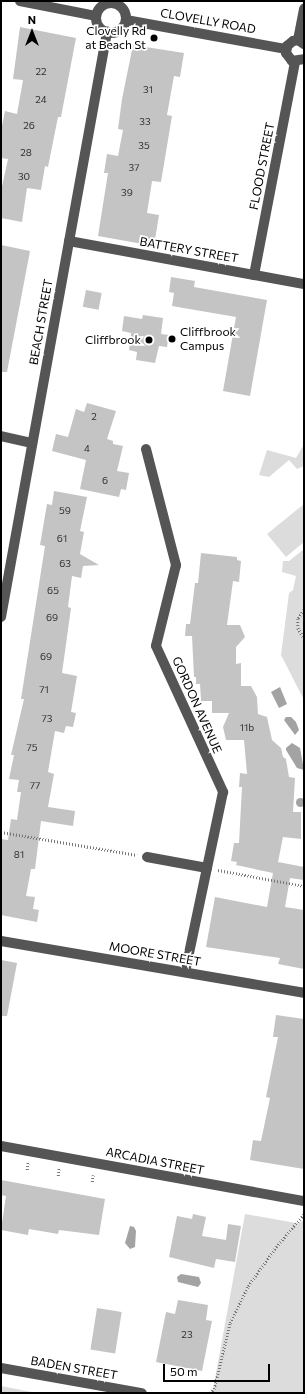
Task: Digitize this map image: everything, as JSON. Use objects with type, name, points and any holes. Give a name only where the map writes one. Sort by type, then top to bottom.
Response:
[{"type":"street","points":[[20,1],[96,16]]},
{"type":"street","points":[[113,2],[124,11],[126,20],[117,32],[107,32],[98,24],[96,16],[104,6],[113,2]]},
{"type":"street","points":[[300,60],[287,56],[286,49],[289,43],[301,42],[304,9]]},
{"type":"street","name":"CLOVELLY ROAD","points":[[126,20],[286,49]]},
{"type":"street","name":"BEACH STREET","points":[[1,617],[107,32]]},
{"type":"street","name":"FLOOD STREET","points":[[254,275],[300,60]]},
{"type":"street","name":"BATTERY STREET","points":[[69,241],[304,284]]},
{"type":"street","points":[[1,436],[32,443]]},
{"type":"street","name":"GORDON AVENUE","points":[[146,449],[176,565],[156,646],[223,792],[185,972]]},
{"type":"street","points":[[148,857],[207,868]]},
{"type":"street","name":"MOORE STREET","points":[[1,941],[304,993]]},
{"type":"street","name":"ARCADIA STREET","points":[[1,1146],[304,1201]]},
{"type":"street","name":"BADEN STREET","points":[[1,1368],[142,1393]]},
{"type":"path","points":[[304,610],[298,619],[298,628],[304,638]]},
{"type":"path","points":[[1,832],[148,857]]},
{"type":"path","points":[[207,868],[304,886]]},
{"type":"path","points":[[27,1170],[28,1160]]},
{"type":"path","points":[[58,1176],[59,1166]]},
{"type":"path","points":[[92,1182],[94,1172]]},
{"type":"path","points":[[210,1393],[214,1389],[230,1323],[245,1292],[276,1247],[304,1214]]},
{"type":"shaded area","points":[[304,444],[304,466],[297,469],[289,460],[269,477],[259,475],[267,450],[296,458]]},
{"type":"shaded area","points":[[304,504],[304,542],[286,557],[267,534]]},
{"type":"shaded area","points":[[304,549],[304,700],[281,655],[289,593],[293,590],[296,576],[282,572],[283,561],[289,561]]},
{"type":"shaded area","points":[[280,687],[287,704],[279,708],[271,692]]},
{"type":"shaded area","points":[[286,717],[291,717],[296,722],[299,730],[295,735],[284,720]]},
{"type":"shaded area","points":[[292,743],[300,748],[304,770],[297,768],[286,750],[286,748]]},
{"type":"shaded area","points":[[298,798],[302,798],[304,802],[302,806],[298,806],[296,804],[296,800]]},
{"type":"shaded area","points":[[245,1214],[296,1223],[304,1221],[304,1393],[210,1393],[213,1390]]},
{"type":"shaded area","points":[[130,1226],[134,1227],[136,1231],[135,1247],[130,1249],[125,1243]]},
{"type":"shaded area","points":[[181,1274],[199,1277],[201,1283],[198,1287],[178,1282],[177,1277]]},
{"type":"shaded area","points":[[1,1386],[37,1393],[1,1393]]},
{"type":"building","points":[[20,27],[76,38],[61,117],[58,117],[48,167],[45,166],[41,190],[27,188],[22,222],[1,218],[1,191],[8,159],[1,158],[1,131],[5,111],[17,114],[23,80],[13,79]]},
{"type":"building","points":[[133,45],[184,53],[180,77],[174,76],[167,115],[172,116],[161,182],[152,181],[147,213],[159,215],[154,246],[98,236],[108,173],[104,173],[107,154],[118,156],[123,130],[118,129],[122,99]]},
{"type":"building","points":[[1,245],[30,251],[7,372],[1,372]]},
{"type":"building","points":[[171,277],[195,281],[194,287],[267,300],[250,396],[223,391],[236,317],[172,306],[174,293],[169,292]]},
{"type":"building","points":[[86,290],[102,293],[98,310],[83,307]]},
{"type":"building","name":"Cliffbrook","points":[[143,315],[163,318],[161,334],[169,335],[167,347],[159,346],[155,363],[136,360],[137,352],[129,350],[131,333],[122,331],[124,316],[142,319]]},
{"type":"building","points":[[87,403],[116,411],[107,439],[113,441],[113,444],[123,446],[117,471],[129,473],[126,490],[121,489],[119,497],[80,489],[86,460],[52,451],[56,434],[68,437],[76,409],[84,412]]},
{"type":"building","points":[[54,491],[87,497],[80,531],[84,532],[80,554],[99,565],[83,566],[81,578],[72,576],[68,607],[71,608],[62,673],[77,676],[71,712],[76,713],[73,727],[66,726],[64,733],[55,731],[48,772],[54,774],[48,807],[75,811],[73,826],[41,821],[35,869],[31,869],[26,896],[35,897],[33,909],[39,910],[37,922],[1,915],[1,839],[8,840],[11,819],[17,820],[21,792],[17,792],[19,780],[9,779],[14,755],[11,755],[24,699],[21,699],[45,546],[40,545],[47,504],[52,505]]},
{"type":"building","points":[[201,553],[237,557],[237,560],[241,561],[239,582],[233,581],[227,625],[240,625],[245,637],[236,647],[236,664],[241,663],[241,686],[251,686],[257,697],[258,714],[267,717],[272,740],[281,748],[283,757],[286,759],[289,777],[295,778],[293,812],[301,812],[301,839],[283,837],[278,862],[304,867],[304,880],[290,878],[285,907],[304,910],[304,969],[278,964],[280,958],[206,947],[215,897],[267,907],[273,873],[236,865],[237,862],[231,861],[234,843],[239,843],[242,787],[239,787],[240,773],[247,774],[244,740],[226,740],[223,727],[229,713],[212,713],[212,701],[201,701],[200,684],[196,684],[196,677],[194,677],[192,636],[185,636],[186,624],[190,624],[195,583],[198,583]]},
{"type":"building","points":[[1,960],[17,963],[7,1016],[1,1016]]},
{"type":"building","points":[[276,1015],[304,1019],[304,1169],[250,1160],[253,1140],[261,1141],[270,1098],[266,1097],[278,1037],[273,1037]]},
{"type":"building","points":[[1,1180],[105,1199],[99,1235],[59,1230],[58,1234],[29,1229],[28,1235],[1,1230],[6,1196],[1,1195]]},
{"type":"building","points":[[193,1214],[206,1217],[202,1236],[226,1240],[228,1224],[241,1226],[235,1262],[216,1259],[214,1268],[169,1257],[177,1216],[192,1219]]},
{"type":"building","points":[[178,1300],[208,1305],[206,1320],[212,1321],[202,1371],[156,1362],[166,1312],[175,1314]]},
{"type":"building","points":[[97,1308],[122,1312],[115,1353],[90,1349]]},
{"type":"place","name":"Clovelly Rd at Beach St","points":[[154,38]]},
{"type":"place","name":"Cliffbrook Campus","points":[[172,339]]},
{"type":"place","name":"Cliffbrook","points":[[149,340]]}]
